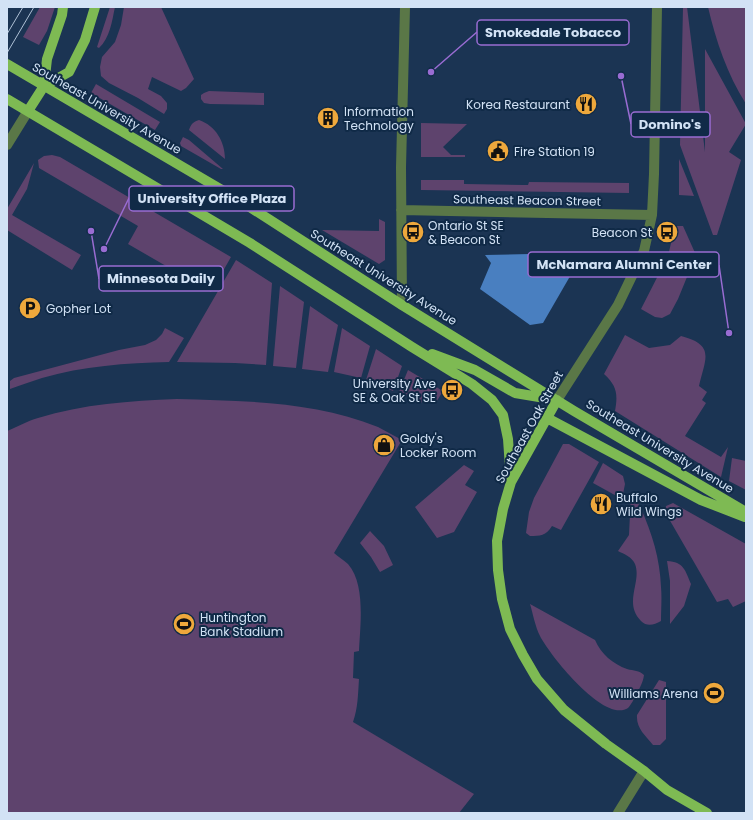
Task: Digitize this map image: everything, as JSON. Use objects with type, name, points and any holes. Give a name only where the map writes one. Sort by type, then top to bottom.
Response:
[{"type":"main road","points":[[28,111],[44,86],[47,59],[62,15],[62,7]]},
{"type":"main road","points":[[44,86],[69,72],[85,40],[95,7]]},
{"type":"main road","name":"Southeast University Avenue","points":[[7,64],[239,200],[402,305],[557,400],[746,512]]},
{"type":"main road","points":[[7,99],[250,243],[472,384],[492,400],[503,415],[508,439],[511,482]]},
{"type":"main road","points":[[412,347],[475,370],[515,393],[557,400]]},
{"type":"main road","name":"Southeast Oak Street","points":[[557,400],[511,482],[497,541],[498,570],[504,606],[510,629],[537,679],[564,710],[667,790],[707,813]]},
{"type":"main road","points":[[546,418],[701,500],[746,518]]},
{"type":"street","points":[[402,305],[401,210],[405,7]]},
{"type":"street","name":"Southeast Oak Street","points":[[557,400],[618,305],[644,251],[652,215],[657,7]]},
{"type":"street","points":[[7,144],[28,111]]},
{"type":"street","name":"Southeast Beacon Street","points":[[401,210],[652,215]]},
{"type":"street","points":[[618,813],[644,771]]},
{"type":"shaded area","points":[[40,7],[55,7],[47,31],[39,45],[23,37]]},
{"type":"shaded area","points":[[110,7],[115,7],[112,23],[106,39],[99,48],[97,47]]},
{"type":"shaded area","points":[[124,7],[161,7],[194,79],[181,91],[152,77],[148,89],[161,96],[167,103],[167,109],[164,114],[109,83],[101,76],[100,67],[102,57],[115,42],[121,25]]},
{"type":"shaded area","points":[[683,7],[687,7],[705,152],[705,49],[746,124],[729,152],[741,160],[717,235],[713,235],[680,145]]},
{"type":"shaded area","points":[[708,7],[746,7],[746,104],[733,81],[723,57]]},
{"type":"shaded area","points":[[96,84],[160,122],[155,130],[91,93]]},
{"type":"shaded area","points":[[209,91],[264,93],[264,105],[204,103],[201,99],[201,95]]},
{"type":"shaded area","points":[[199,120],[215,130],[221,141],[225,153],[225,159],[189,130],[192,124]]},
{"type":"shaded area","points":[[421,123],[467,124],[443,147],[451,155],[465,155],[465,157],[421,157]]},
{"type":"shaded area","points":[[183,137],[189,140],[223,169],[181,146],[180,143]]},
{"type":"shaded area","points":[[52,155],[60,157],[231,257],[211,292],[128,244],[138,226],[39,168],[38,160],[44,156]]},
{"type":"shaded area","points":[[679,159],[694,196],[679,195]]},
{"type":"shaded area","points":[[34,163],[27,189],[12,215],[81,255],[72,270],[7,230],[7,209]]},
{"type":"shaded area","points":[[421,180],[464,180],[464,184],[524,185],[528,185],[529,182],[629,183],[629,193],[421,190]]},
{"type":"shaded area","points":[[379,219],[385,222],[385,260],[379,264],[322,230],[379,231]]},
{"type":"shaded area","points":[[675,226],[683,226],[696,255],[678,299],[670,314],[662,318],[655,317],[641,309],[668,256]]},
{"type":"shaded area","points":[[236,260],[272,283],[266,365],[177,362]]},
{"type":"shaded area","points":[[280,286],[304,302],[296,368],[273,366]]},
{"type":"shaded area","points":[[310,306],[338,325],[328,372],[302,369]]},
{"type":"shaded area","points":[[165,328],[184,338],[169,362],[121,364],[89,368],[57,374],[10,389],[10,381],[14,378],[119,350],[145,345],[156,340]]},
{"type":"shaded area","points":[[342,328],[370,346],[361,378],[334,372]]},
{"type":"shaded area","points":[[625,335],[649,348],[670,345],[681,336],[692,340],[704,349],[705,361],[699,386],[707,392],[702,400],[706,403],[685,436],[721,457],[728,447],[721,477],[615,411],[616,391],[612,382],[604,374]]},
{"type":"shaded area","points":[[376,349],[402,366],[393,391],[366,380]]},
{"type":"shaded area","points":[[408,370],[443,391],[435,404],[424,398],[421,403],[399,392]]},
{"type":"shaded area","name":"Huntington Bank Stadium","points":[[177,399],[253,402],[304,407],[354,418],[378,427],[402,440],[334,553],[348,564],[354,572],[360,594],[361,618],[359,651],[354,652],[353,678],[359,679],[357,706],[353,722],[474,794],[459,813],[7,813],[7,431],[34,419],[72,409],[124,402]]},
{"type":"shaded area","points":[[563,444],[569,444],[599,462],[561,530],[552,526],[542,535],[530,536],[526,533],[529,512],[534,498]]},
{"type":"shaded area","points":[[732,458],[746,461],[746,490],[729,481]]},
{"type":"shaded area","points":[[603,463],[623,476],[625,484],[622,499],[593,483]]},
{"type":"shaded area","points":[[464,465],[474,471],[465,485],[477,492],[454,532],[437,538],[415,507]]},
{"type":"shaded area","points":[[631,494],[634,495],[649,528],[656,551],[660,575],[661,621],[651,625],[641,621],[633,607],[637,571],[635,564],[630,558],[618,551],[629,535]]},
{"type":"shaded area","points":[[673,503],[746,544],[746,601],[733,607],[728,599],[717,602],[665,512],[666,506]]},
{"type":"shaded area","points":[[370,531],[384,546],[393,565],[380,572],[360,543]]},
{"type":"shaded area","points":[[667,561],[680,565],[685,571],[691,584],[684,606],[670,624],[670,581]]},
{"type":"shaded area","points":[[530,604],[595,640],[604,654],[617,664],[627,669],[638,671],[644,675],[641,686],[628,708],[618,710],[605,706],[578,685],[545,645],[535,624]]},
{"type":"shaded area","points":[[659,680],[666,682],[666,739],[660,745],[653,745],[640,728],[637,715]]},
{"type":"water","points":[[530,254],[546,257],[580,259],[543,323],[530,325],[480,289],[491,263],[485,255]]},
{"type":"tram line","points":[[7,34],[23,7]]},
{"type":"tram line","points":[[7,53],[34,7]]},
{"type":"place","name":"Smokedale Tobacco","points":[[431,72]]},
{"type":"place","name":"Domino's","points":[[621,76]]},
{"type":"place","name":"Korea Restaurant","points":[[586,104]]},
{"type":"place","name":"Information Technology","points":[[328,118]]},
{"type":"place","name":"Fire Station 19","points":[[498,151]]},
{"type":"place","name":"Minnesota Daily","points":[[91,231]]},
{"type":"place","name":"Ontario St SE & Beacon St","points":[[413,232]]},
{"type":"place","name":"Beacon St","points":[[667,232]]},
{"type":"place","name":"University Office Plaza","points":[[104,249]]},
{"type":"place","name":"Gopher Lot","points":[[30,308]]},
{"type":"place","name":"McNamara Alumni Center","points":[[729,333]]},
{"type":"place","name":"University Ave SE & Oak St SE","points":[[452,390]]},
{"type":"place","name":"Goldy's Locker Room","points":[[384,445]]},
{"type":"place","name":"Buffalo Wild Wings","points":[[601,504]]},
{"type":"place","name":"Huntington Bank Stadium","points":[[184,624]]},
{"type":"place","name":"Williams Arena","points":[[714,693]]}]
